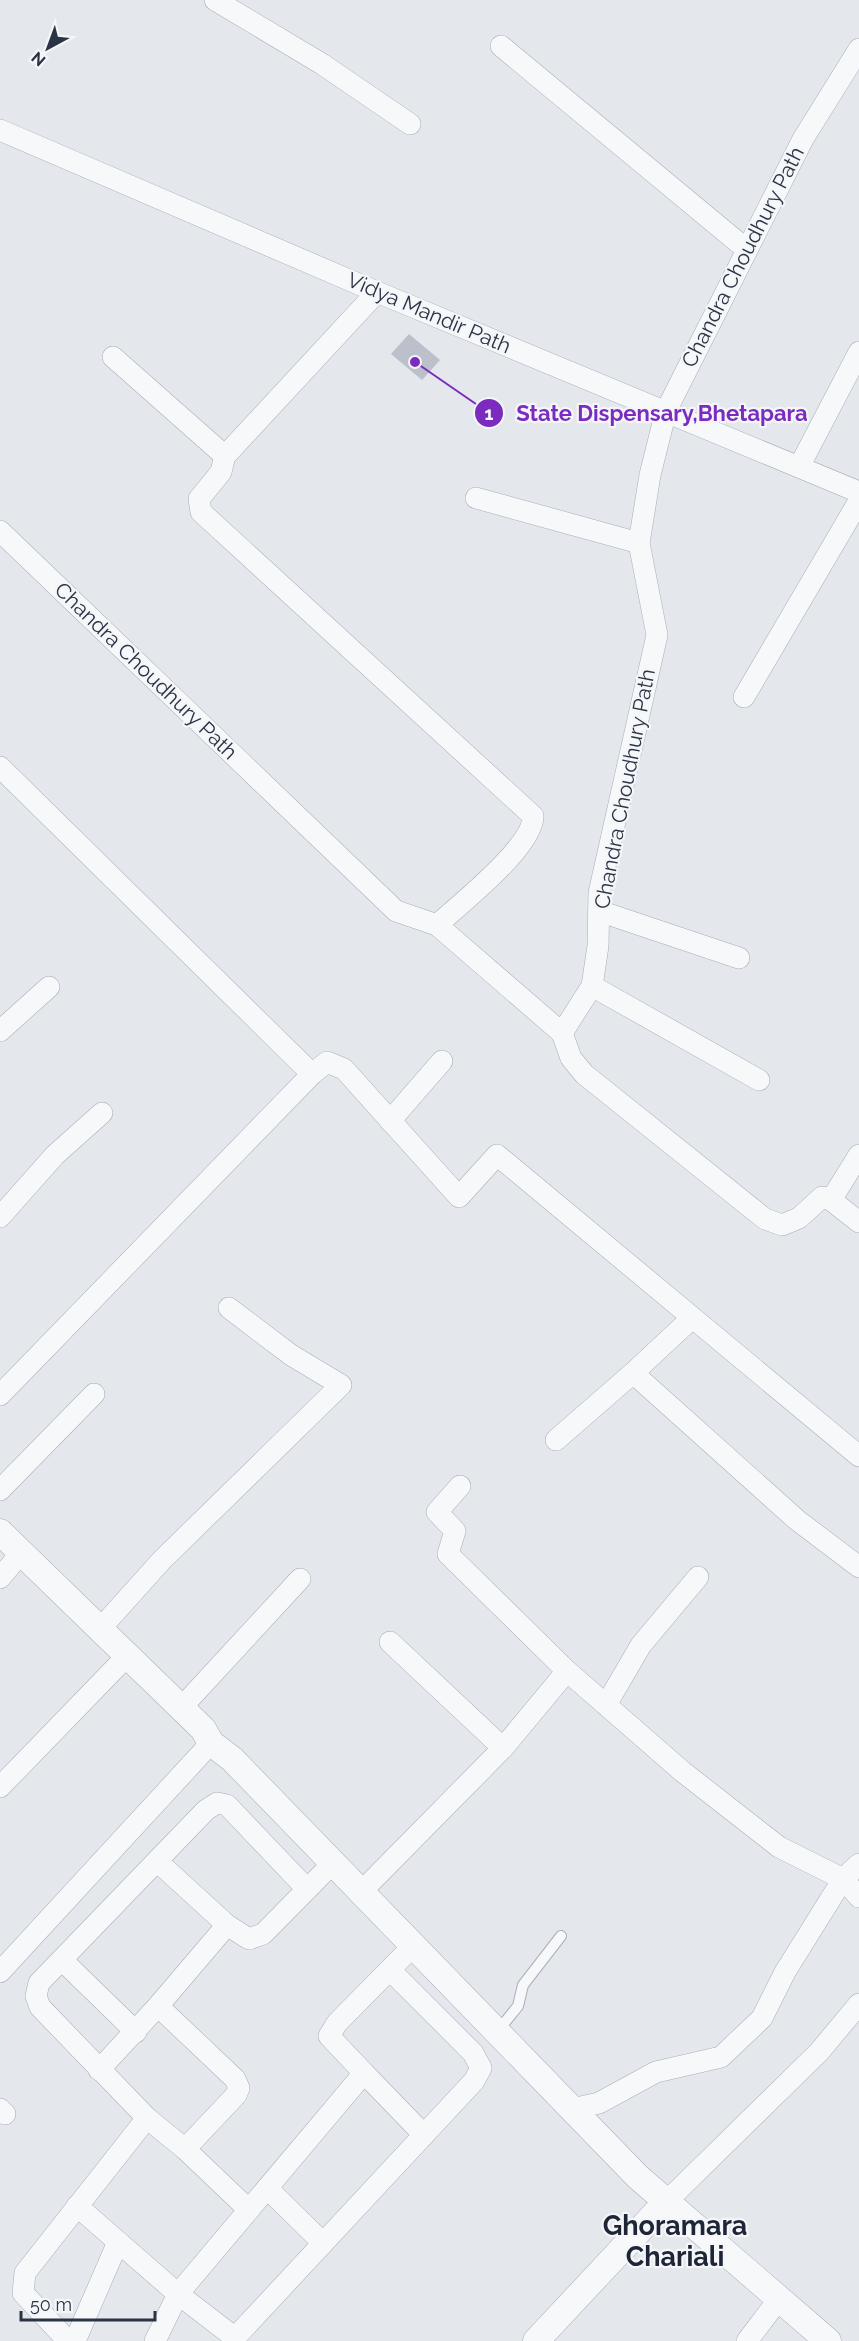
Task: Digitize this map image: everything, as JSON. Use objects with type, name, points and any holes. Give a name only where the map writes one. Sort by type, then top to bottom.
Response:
[{"type":"street","points":[[215,0],[322,64],[410,124]]},
{"type":"street","points":[[501,46],[746,249]]},
{"type":"street","name":"Chandra Choudhury Path","points":[[4,543],[396,911],[437,925],[562,1033],[592,986],[598,946],[599,893],[657,635],[639,543],[650,475],[666,411],[803,139],[859,49]]},
{"type":"street","name":"Vidya Mandir Path","points":[[0,130],[377,292],[859,492]]},
{"type":"street","points":[[377,292],[225,456],[221,472],[199,499],[201,512],[533,816],[533,825],[526,837],[489,879],[437,925]]},
{"type":"street","points":[[799,467],[859,352]]},
{"type":"street","points":[[113,357],[225,456]]},
{"type":"street","points":[[476,498],[639,543]]},
{"type":"street","points":[[744,697],[859,501]]},
{"type":"street","points":[[0,767],[312,1074]]},
{"type":"street","points":[[599,911],[739,958]]},
{"type":"street","points":[[592,986],[759,1080]]},
{"type":"street","points":[[0,1031],[49,987]]},
{"type":"street","points":[[562,1033],[571,1058],[584,1074],[765,1219],[782,1226],[799,1218],[822,1197],[831,1200],[859,1222]]},
{"type":"street","points":[[390,1121],[442,1061]]},
{"type":"street","points":[[0,1395],[312,1074],[327,1062],[344,1069],[459,1197],[497,1155],[859,1456]]},
{"type":"street","points":[[0,1217],[55,1155],[102,1113]]},
{"type":"street","points":[[831,1200],[859,1155]]},
{"type":"street","points":[[100,1629],[162,1560],[341,1385],[291,1356],[229,1308]]},
{"type":"street","points":[[556,1440],[692,1318]]},
{"type":"street","points":[[633,1373],[797,1520],[859,1567]]},
{"type":"street","points":[[0,1490],[94,1394]]},
{"type":"street","points":[[460,1486],[437,1512],[455,1531],[448,1554],[567,1671],[683,1772],[779,1847],[843,1879],[859,1898]]},
{"type":"street","points":[[0,1532],[203,1729],[211,1743],[232,1759],[638,2177],[828,2341]]},
{"type":"street","points":[[0,1578],[21,1553]]},
{"type":"street","points":[[606,1705],[640,1645],[698,1577]]},
{"type":"street","points":[[181,1708],[300,1579]]},
{"type":"street","points":[[390,1642],[503,1748]]},
{"type":"street","points":[[0,1786],[127,1656]]},
{"type":"street","points":[[361,1892],[503,1748],[567,1671]]},
{"type":"street","points":[[0,1972],[211,1743]]},
{"type":"street","points":[[249,2210],[147,2118],[99,2070],[40,2007],[36,1996],[39,1983],[159,1862],[206,1810],[217,1803],[227,1805],[306,1888]]},
{"type":"street","points":[[159,1862],[226,1925],[249,1939],[264,1934],[306,1888],[333,1863]]},
{"type":"street","points":[[572,2109],[599,2103],[656,2072],[721,2056],[762,2018],[785,1972],[843,1879],[859,1864]]},
{"type":"street","points":[[99,2070],[136,2032],[226,1925]]},
{"type":"street","points":[[413,1946],[337,2023],[330,2036],[424,2135]]},
{"type":"street","points":[[62,1960],[136,2032]]},
{"type":"street","points":[[77,2206],[233,2339],[474,2081],[481,2068],[473,2053],[390,1970]]},
{"type":"street","points":[[536,2341],[668,2201],[819,2052],[859,2004]]},
{"type":"street","points":[[158,2006],[235,2079],[239,2088],[236,2095],[184,2149]]},
{"type":"street","points":[[155,2341],[178,2294],[364,2073]]},
{"type":"street","points":[[68,2341],[23,2293],[24,2273],[147,2118]]},
{"type":"street","points":[[267,2188],[323,2243]]},
{"type":"street","points":[[75,2341],[118,2242]]},
{"type":"street","points":[[747,2341],[779,2299]]},
{"type":"lane","points":[[497,2032],[519,2005],[523,1985],[561,1936]]},
{"type":"building","points":[[409,334],[440,360],[422,380],[391,354]]},
{"type":"place","name":"State Dispensary,Bhetapara","points":[[415,362]]},
{"type":"district","name":"Ghoramara Chariali","points":[[675,2242]]}]
